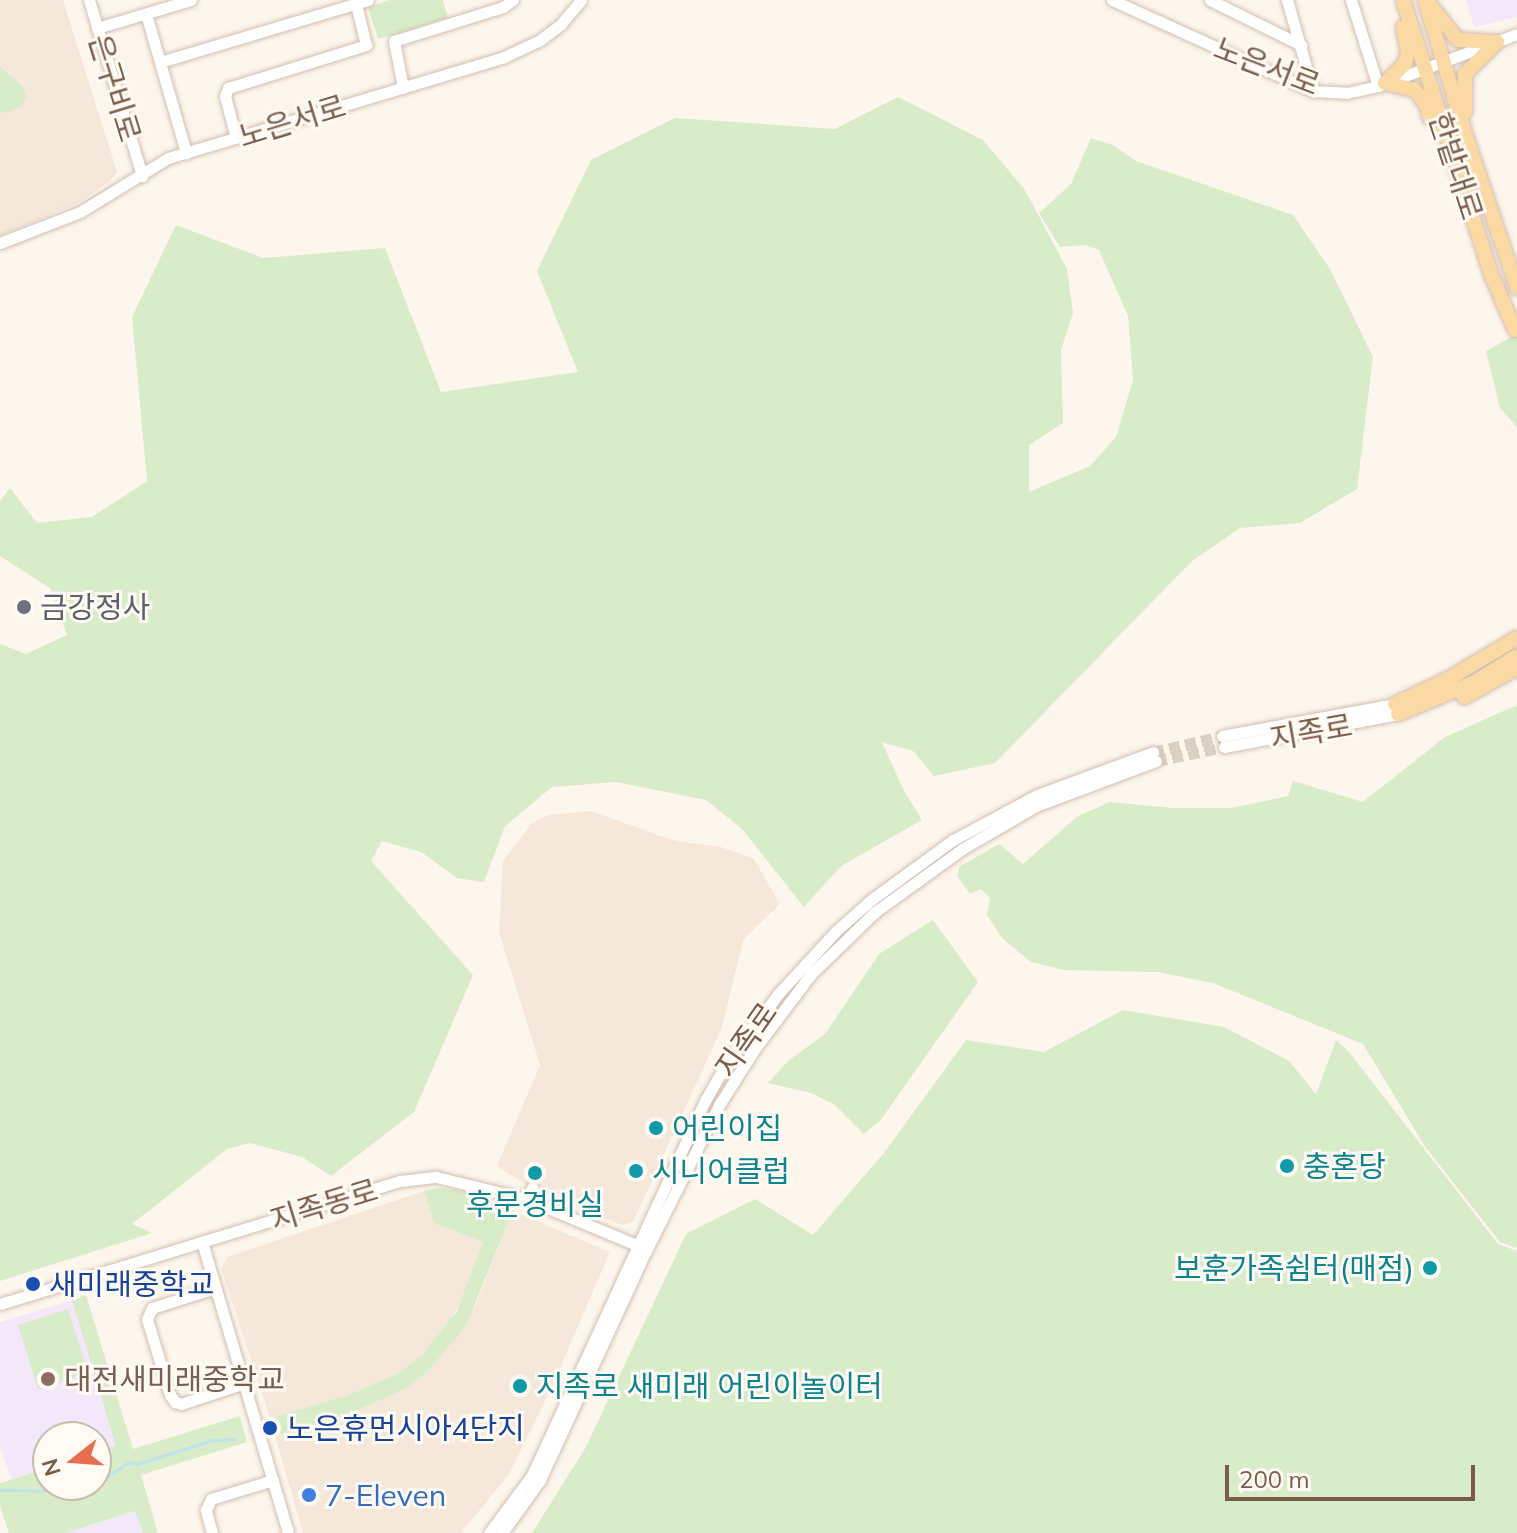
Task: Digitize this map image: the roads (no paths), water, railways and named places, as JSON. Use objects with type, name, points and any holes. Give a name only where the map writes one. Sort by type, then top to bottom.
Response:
[{"type":"main road","points":[[1381,85],[1397,75],[1406,58],[1402,0]]},
{"type":"main road","name":"한밭대로","points":[[1402,0],[1491,274],[1515,330]]},
{"type":"main road","points":[[1426,0],[1458,40],[1497,42]]},
{"type":"main road","name":"한밭대로","points":[[1426,0],[1467,140],[1517,288]]},
{"type":"main road","points":[[1467,140],[1465,74],[1497,42]]},
{"type":"main road","points":[[1381,85],[1410,87],[1420,95],[1432,123],[1448,145]]},
{"type":"main road","points":[[1396,709],[1517,638]]},
{"type":"main road","points":[[1396,709],[1481,672],[1517,648]]},
{"type":"main road","points":[[1396,709],[1445,696],[1517,656]]},
{"type":"main road","points":[[1396,709],[1446,705],[1517,668]]},
{"type":"street","name":"은구비로","points":[[89,0],[142,176]]},
{"type":"street","points":[[97,28],[191,0]]},
{"type":"street","points":[[403,88],[394,41],[503,7],[513,0]]},
{"type":"street","name":"노은서로","points":[[0,243],[80,212],[168,158],[504,57],[537,41],[561,24],[581,0]]},
{"type":"street","name":"노은서로","points":[[1112,0],[1132,4],[1313,91],[1347,93],[1381,85],[1517,34]]},
{"type":"street","points":[[1210,0],[1301,45]]},
{"type":"street","points":[[1237,0],[1242,15]]},
{"type":"street","points":[[1287,0],[1313,91]]},
{"type":"street","points":[[1351,0],[1381,85]]},
{"type":"street","points":[[160,62],[362,2],[367,41],[362,48],[228,88],[225,96],[236,138]]},
{"type":"street","points":[[146,14],[186,153]]},
{"type":"street","name":"지족로","points":[[1223,742],[1396,709]]},
{"type":"street","name":"지족로","points":[[502,1533],[540,1480],[726,1064],[764,1011],[836,931],[907,871],[982,822],[1072,780],[1154,757]]},
{"type":"street","name":"지족동로","points":[[0,1304],[401,1181],[436,1177],[455,1179],[526,1199],[643,1248]]},
{"type":"street","points":[[526,1199],[532,1188]]},
{"type":"street","points":[[202,1242],[288,1533]]},
{"type":"street","name":"지족로","points":[[489,1533],[532,1475],[643,1248]]},
{"type":"street","points":[[215,1288],[152,1308],[147,1319],[175,1402],[181,1404],[244,1383]]},
{"type":"street","points":[[212,1533],[206,1510],[211,1499],[273,1480]]},
{"type":"waterway","points":[[112,1473],[129,1462],[137,1464],[212,1440],[235,1439]]},
{"type":"waterway","points":[[0,1490],[32,1490]]},
{"type":"tunnel","points":[[1153,752],[1222,736]]},
{"type":"tunnel","points":[[1156,761],[1224,747]]},
{"type":"place","name":"금강정사","points":[[24,607]]},
{"type":"place","name":"어린이집","points":[[656,1128]]},
{"type":"place","name":"충혼당","points":[[1287,1166]]},
{"type":"place","name":"시니어클럽","points":[[636,1171]]},
{"type":"place","name":"후문경비실","points":[[535,1173]]},
{"type":"place","name":"보훈가족쉼터(매점)","points":[[1430,1268]]},
{"type":"place","name":"새미래중학교","points":[[33,1284]]},
{"type":"place","name":"대전새미래중학교","points":[[48,1379]]},
{"type":"place","name":"지족로 새미래 어린이놀이터","points":[[520,1386]]},
{"type":"place","name":"노은휴먼시아4단지","points":[[270,1428]]},
{"type":"place","name":"7-Eleven","points":[[309,1495]]}]
